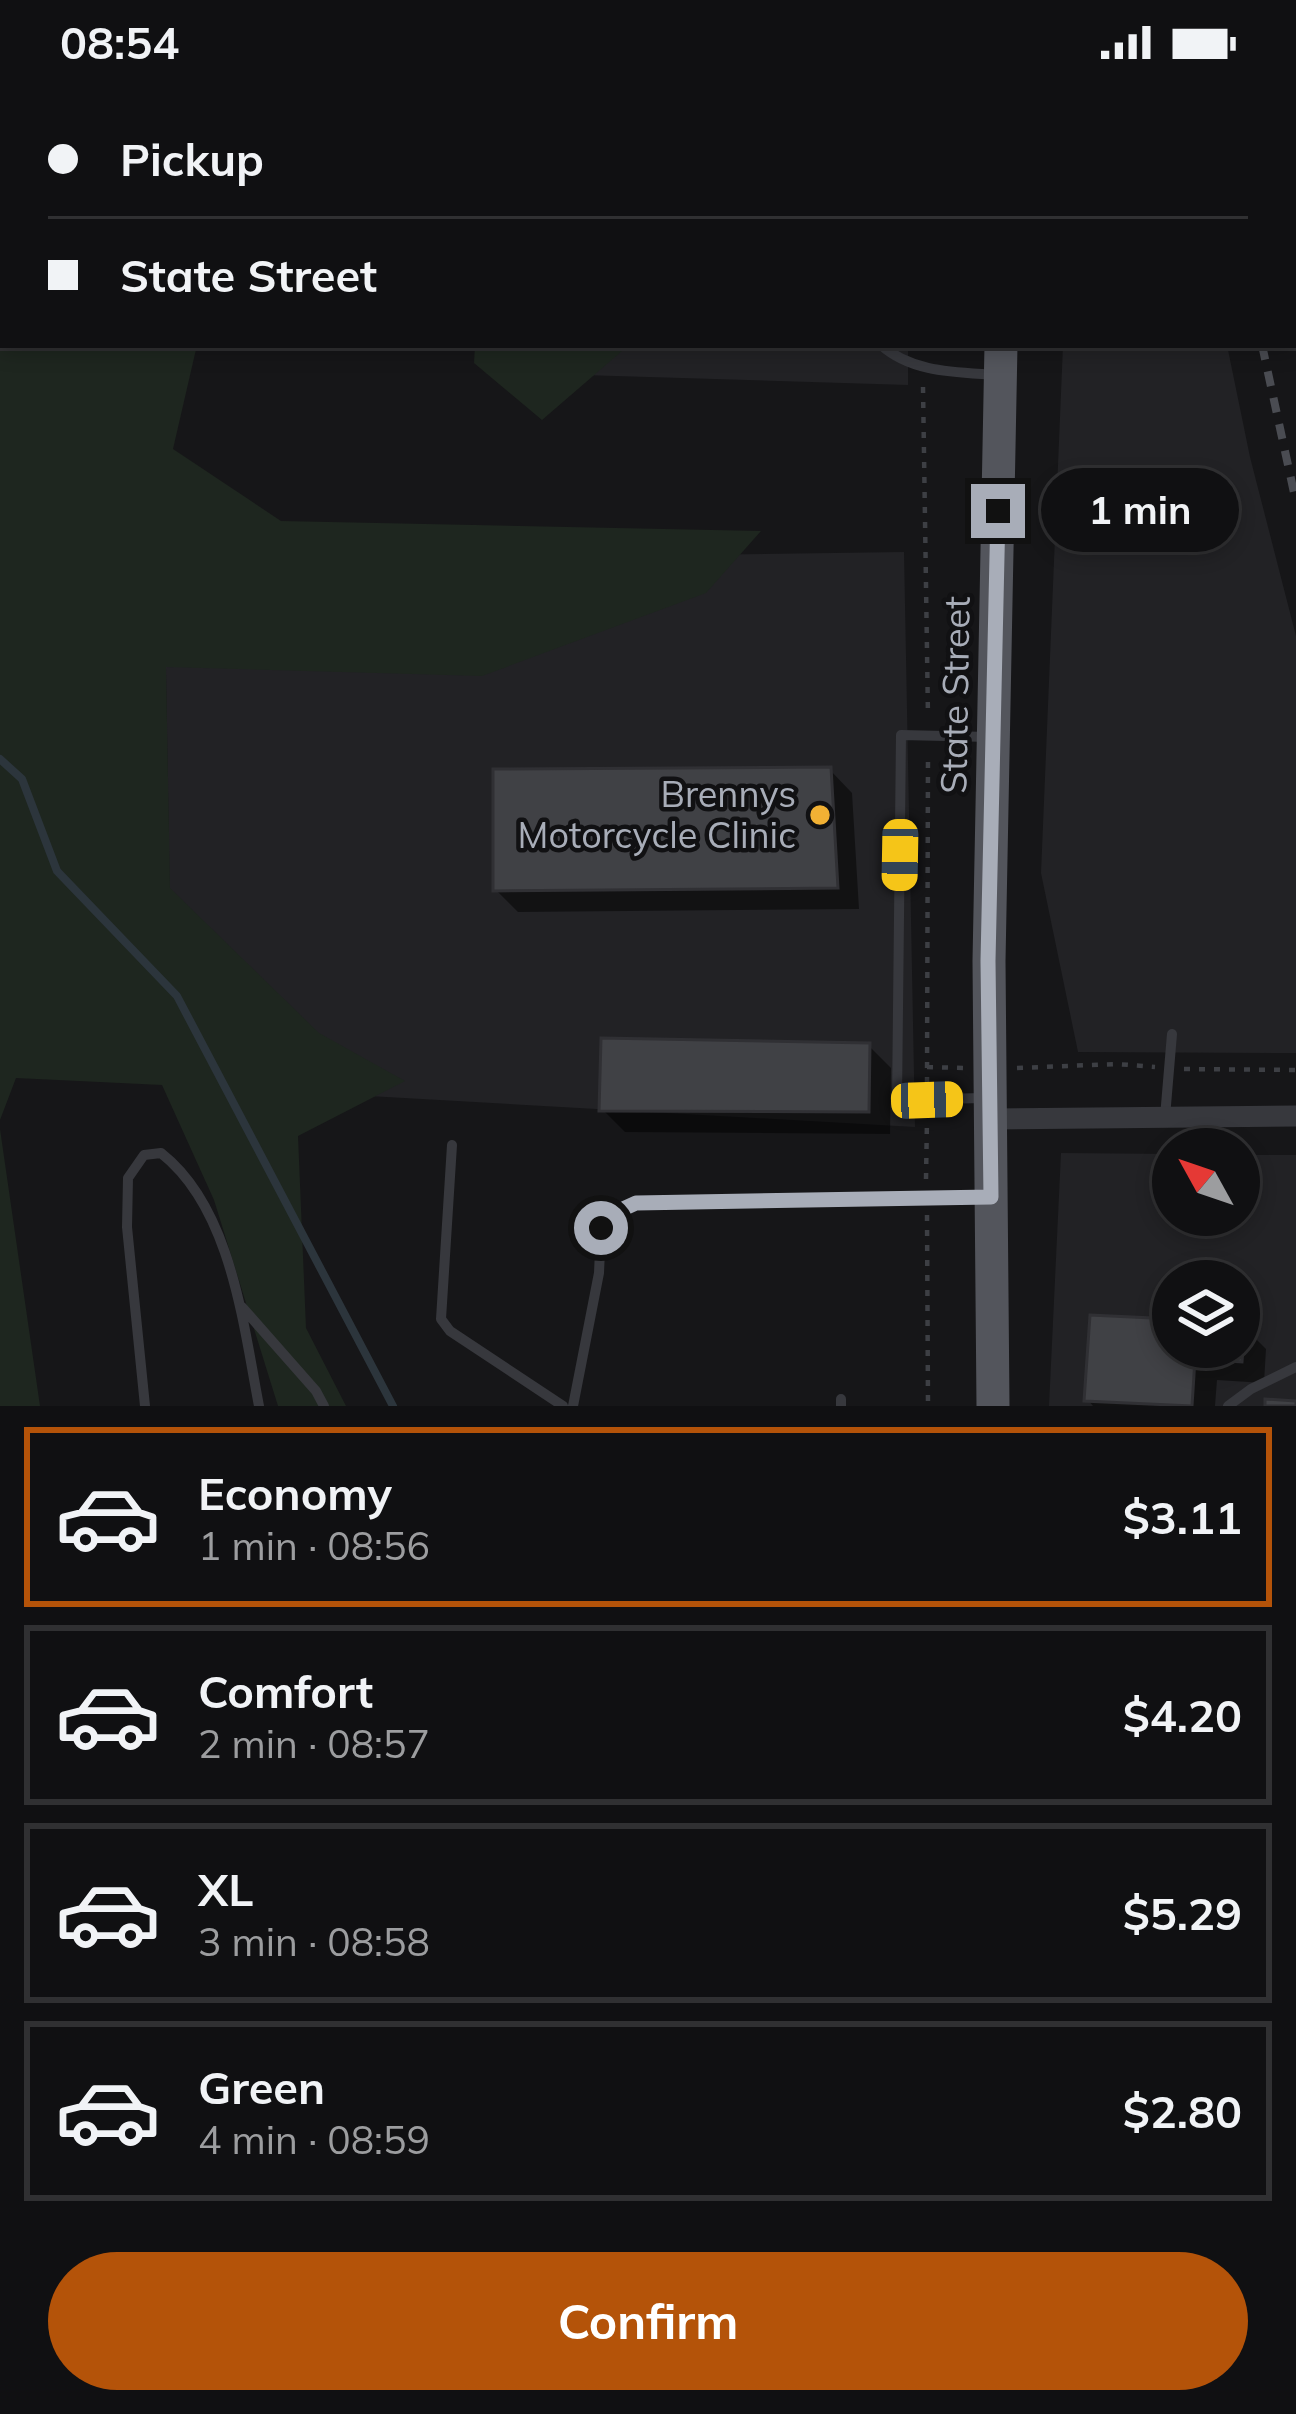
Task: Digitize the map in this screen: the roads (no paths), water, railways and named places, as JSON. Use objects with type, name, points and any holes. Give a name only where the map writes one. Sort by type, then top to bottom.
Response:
[{"type":"main road","name":"State Street","points":[[993,1406],[990,1095],[1001,360]]},
{"type":"street","points":[[990,1095],[1165,1117],[1296,1116]]},
{"type":"lane","points":[[884,348],[897,359],[924,366],[1001,360]]},
{"type":"lane","points":[[990,1095],[897,1100],[902,735],[993,737]]},
{"type":"lane","points":[[1165,1117],[1172,1034]]},
{"type":"lane","points":[[452,1145],[441,1319],[450,1331],[563,1406]]},
{"type":"lane","points":[[145,1406],[127,1227],[128,1178],[144,1155],[160,1153],[182,1170],[208,1209],[240,1304],[259,1406]]},
{"type":"lane","points":[[573,1406],[599,1273],[601,1228],[614,1213],[636,1203],[991,1197]]},
{"type":"lane","points":[[240,1304],[316,1390],[323,1406]]},
{"type":"lane","points":[[1228,1406],[1296,1367]]},
{"type":"waterway","points":[[0,759],[22,779],[57,871],[177,996],[393,1406]]},
{"type":"railway","points":[[1263,348],[1296,502]]},
{"type":"place","name":"Brennys Motorcycle Clinic","points":[[820,815]]}]
